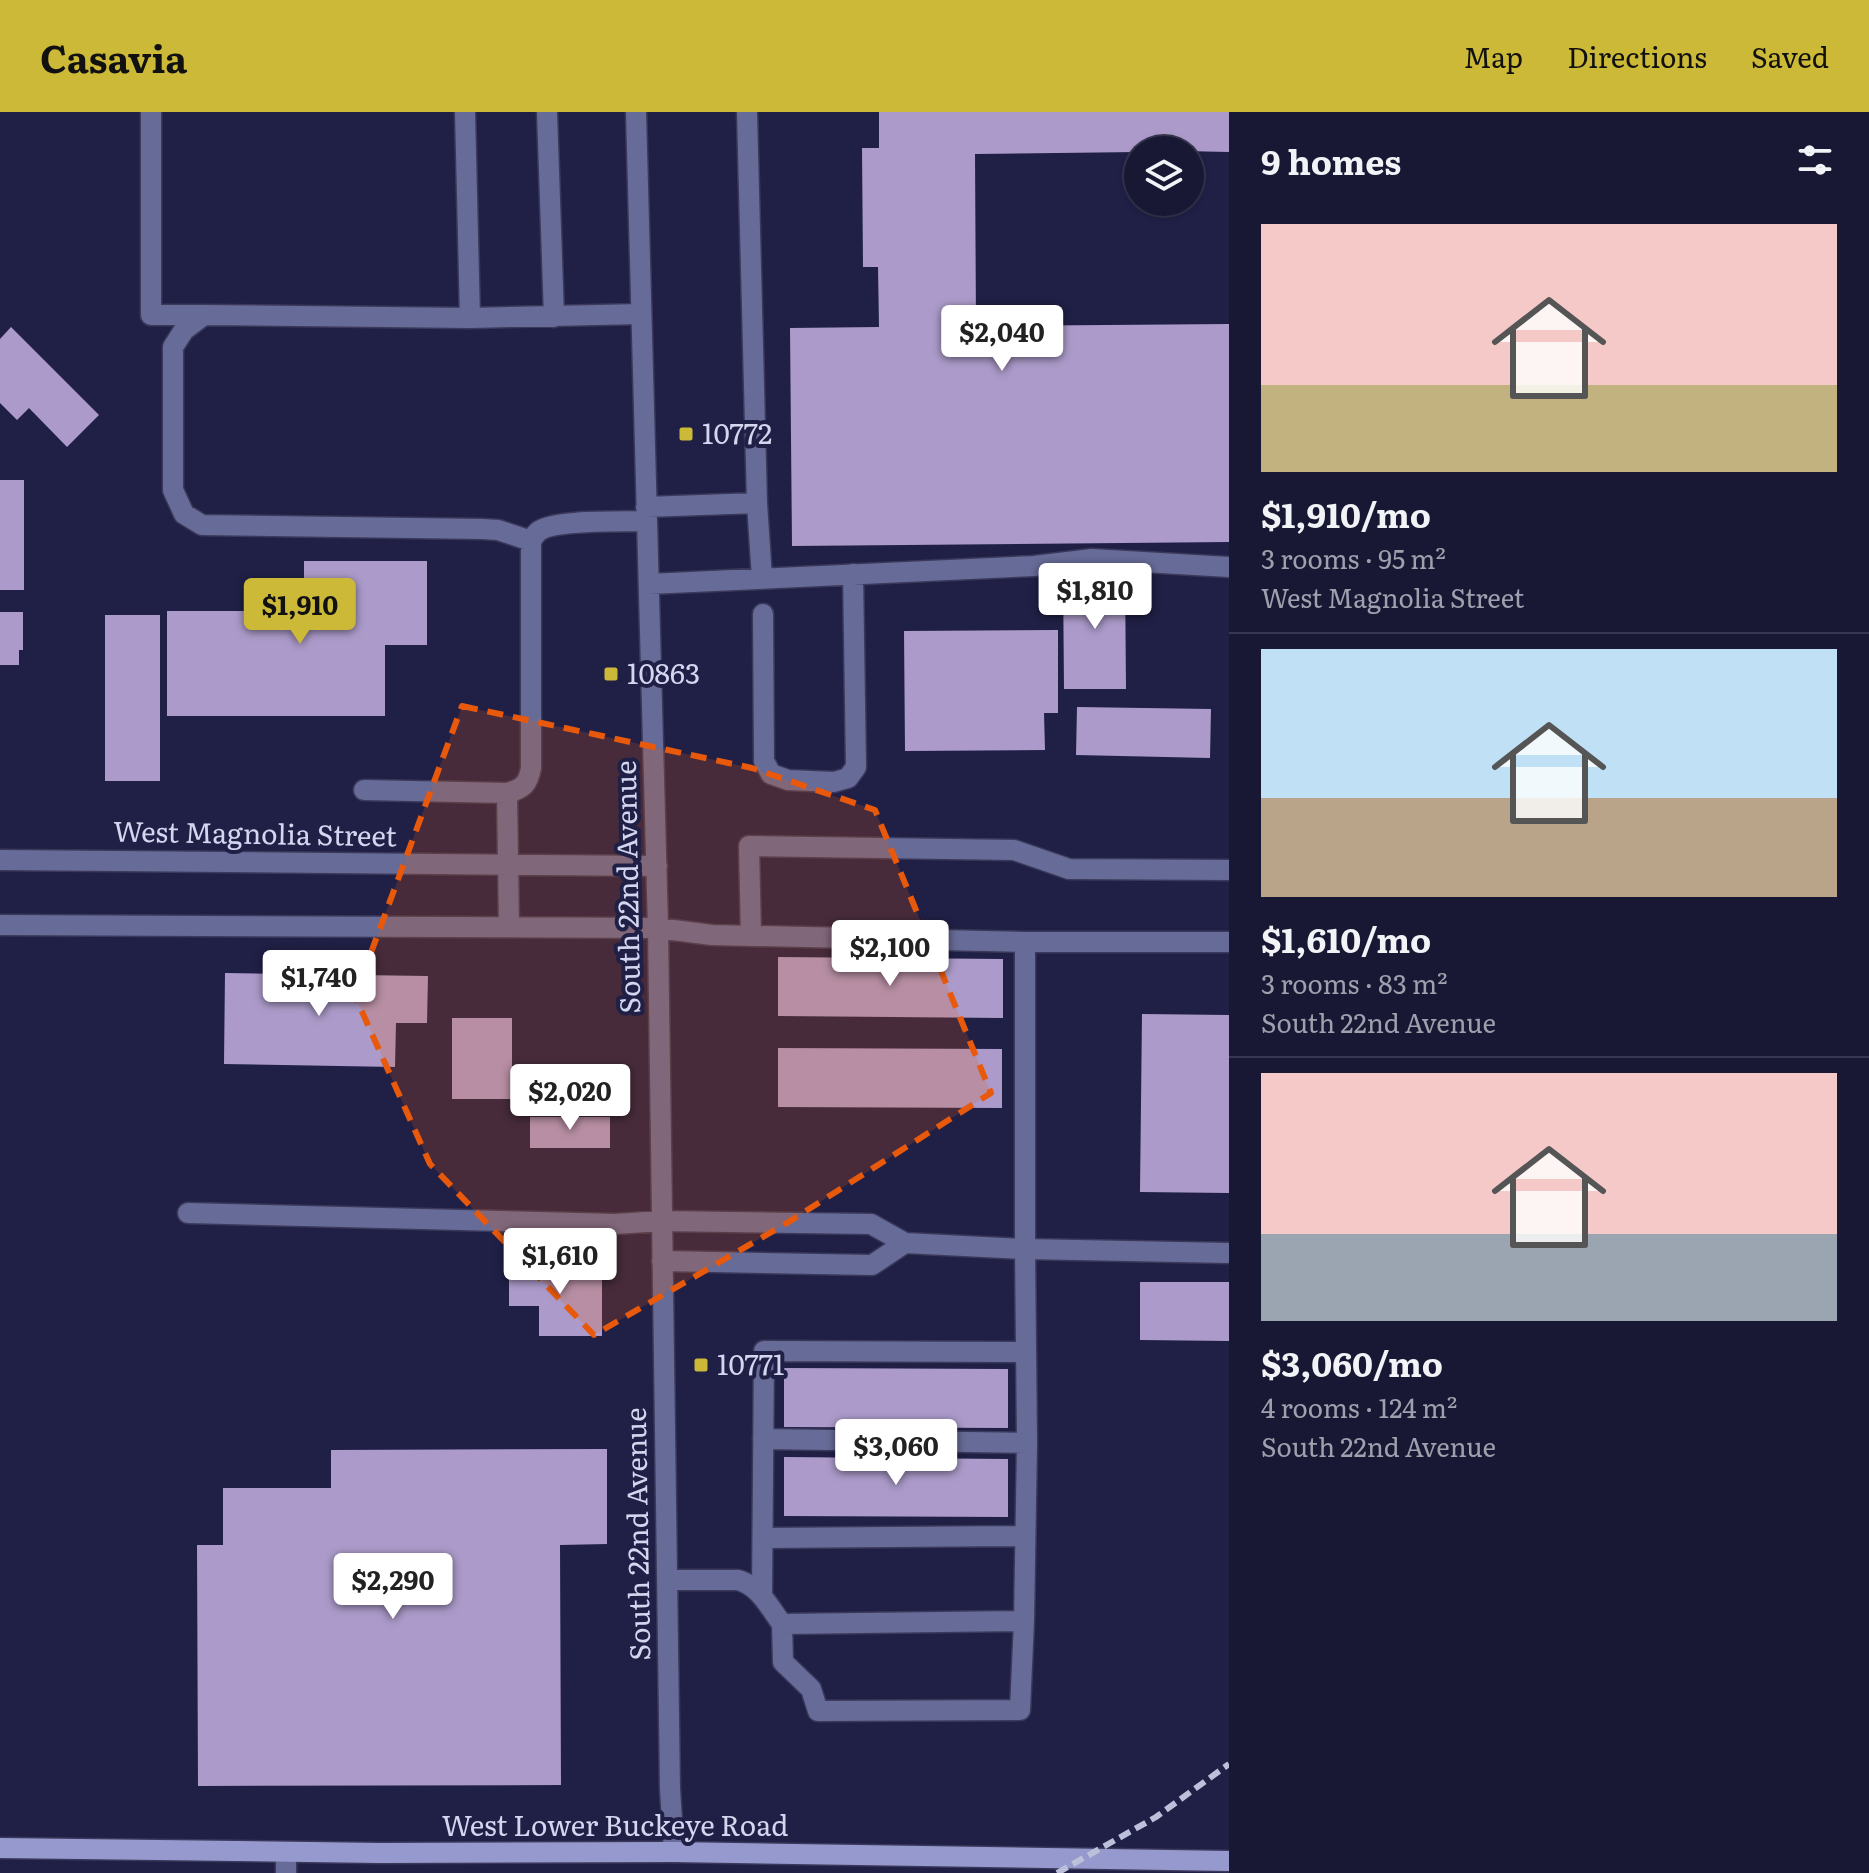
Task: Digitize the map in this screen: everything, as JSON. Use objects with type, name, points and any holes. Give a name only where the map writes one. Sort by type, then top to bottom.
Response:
[{"type":"main road","name":"West Lower Buckeye Road","points":[[0,1848],[286,1863],[674,1852],[1229,1861]]},
{"type":"street","points":[[151,112],[151,315],[470,318],[641,314]]},
{"type":"street","points":[[465,112],[470,318]]},
{"type":"street","points":[[547,112],[554,317]]},
{"type":"street","name":"South 22nd Avenue","points":[[636,112],[657,866],[670,1789],[674,1852]]},
{"type":"street","points":[[747,112],[757,503],[762,578]]},
{"type":"street","points":[[204,315],[184,330],[173,347],[173,490],[184,514],[202,525],[482,529],[498,530],[531,541]]},
{"type":"street","points":[[364,790],[507,793],[519,790],[529,781],[531,541],[538,531],[548,527],[647,514],[757,503]]},
{"type":"street","points":[[649,584],[1034,566],[1092,559],[1229,567]]},
{"type":"street","points":[[763,614],[764,761],[771,774],[788,780],[834,782],[848,778],[856,767],[853,574]]},
{"type":"street","points":[[507,793],[509,927]]},
{"type":"street","points":[[751,936],[749,846],[1014,850],[1069,869],[1229,870]]},
{"type":"street","name":"West Magnolia Street","points":[[0,860],[657,866]]},
{"type":"street","points":[[0,925],[658,928],[751,936],[1025,942],[1229,942]]},
{"type":"street","points":[[667,1580],[738,1580],[749,1583],[762,1595],[782,1624],[783,1662],[811,1689],[818,1711],[1020,1710],[1027,1443],[1025,942]]},
{"type":"street","points":[[188,1213],[615,1224],[662,1221],[871,1224],[905,1243],[1229,1253]]},
{"type":"street","points":[[662,1261],[872,1265],[905,1243]]},
{"type":"street","points":[[762,1595],[764,1351],[1026,1352]]},
{"type":"street","points":[[763,1439],[1027,1443]]},
{"type":"street","points":[[763,1538],[1025,1536]]},
{"type":"street","points":[[782,1624],[1024,1621]]},
{"type":"highlighted area","points":[[462,706],[752,768],[875,810],[991,1093],[787,1223],[594,1335],[430,1164],[355,996]]},
{"type":"building","points":[[879,112],[1229,112],[1229,152],[1204,151],[1204,136],[1124,136],[1124,152],[975,154],[976,326],[1229,324],[1229,542],[792,546],[790,328],[879,327],[878,267],[863,267],[862,148],[879,148]]},
{"type":"building","points":[[11,327],[99,415],[67,447],[29,408],[17,420],[0,403],[0,339]]},
{"type":"building","points":[[0,480],[24,480],[24,590],[0,590]]},
{"type":"building","points":[[304,561],[427,561],[427,645],[385,645],[385,716],[167,716],[167,611],[304,611]]},
{"type":"building","points":[[1125,572],[1126,689],[1064,689],[1063,573]]},
{"type":"building","points":[[0,612],[23,612],[23,650],[19,650],[19,665],[0,665]]},
{"type":"building","points":[[105,615],[160,615],[160,781],[105,781]]},
{"type":"building","points":[[1058,630],[1058,713],[1044,713],[1045,750],[905,751],[904,631]]},
{"type":"building","points":[[1077,707],[1211,709],[1210,758],[1076,755]]},
{"type":"building","points":[[778,957],[1003,959],[1003,1018],[778,1016]]},
{"type":"building","points":[[225,973],[428,976],[427,1023],[396,1023],[395,1067],[224,1064]]},
{"type":"building","points":[[1142,1014],[1229,1015],[1229,1193],[1140,1192]]},
{"type":"building","points":[[452,1018],[512,1018],[512,1099],[452,1099]]},
{"type":"building","points":[[778,1048],[1002,1049],[1002,1108],[778,1107]]},
{"type":"building","points":[[530,1117],[610,1117],[610,1148],[530,1148]]},
{"type":"building","points":[[509,1263],[602,1263],[602,1336],[539,1336],[539,1306],[509,1306]]},
{"type":"building","points":[[1140,1282],[1229,1282],[1229,1341],[1140,1340]]},
{"type":"building","points":[[784,1368],[1008,1369],[1008,1428],[784,1427]]},
{"type":"building","points":[[607,1449],[607,1544],[560,1545],[561,1785],[198,1786],[197,1545],[223,1545],[223,1488],[331,1488],[331,1450]]},
{"type":"building","points":[[784,1457],[1008,1459],[1008,1517],[784,1516]]},
{"type":"railway","points":[[1057,1873],[1156,1817],[1229,1764]]},
{"type":"place","name":"10772","points":[[686,434]]},
{"type":"place","name":"10863","points":[[611,674]]},
{"type":"place","name":"10771","points":[[701,1365]]}]
